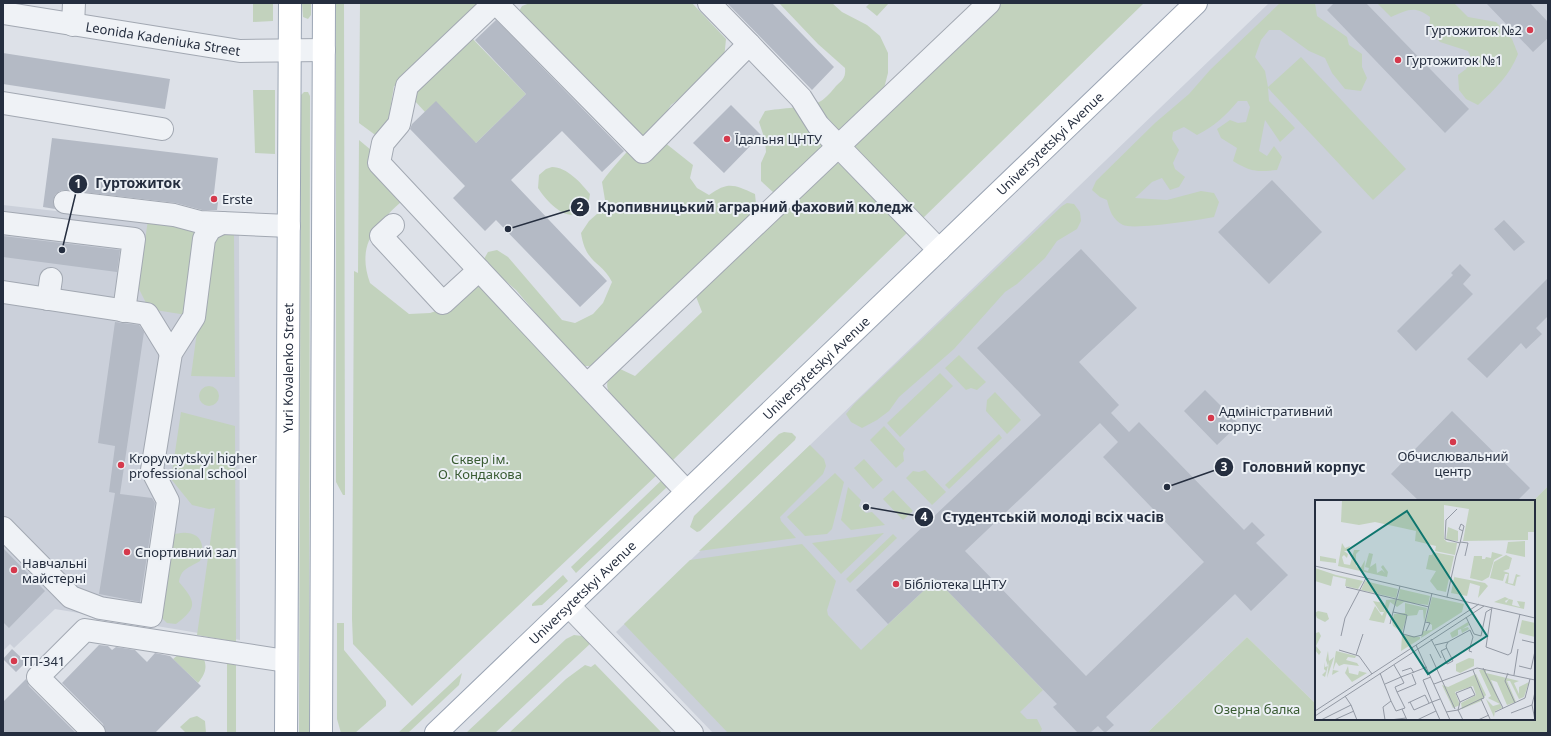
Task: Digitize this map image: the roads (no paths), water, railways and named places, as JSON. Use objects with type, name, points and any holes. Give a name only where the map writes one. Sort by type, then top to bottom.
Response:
[{"type":"main road","name":"Yuri Kovalenko Street","points":[[286,733],[290,3]]},
{"type":"main road","points":[[324,3],[324,730]]},
{"type":"main road","name":"Universytetskyi Avenue","points":[[436,733],[1196,3]]},
{"type":"street","points":[[73,24],[74,3]]},
{"type":"street","points":[[709,3],[801,98],[818,125],[938,250]]},
{"type":"street","points":[[587,385],[989,3]]},
{"type":"street","points":[[687,492],[479,270],[404,214],[379,164],[383,143],[400,124],[407,86],[493,4],[501,8],[643,152],[750,44]]},
{"type":"street","name":"Leonida Kadeniuka Street","points":[[3,13],[240,51],[324,50]]},
{"type":"street","points":[[3,103],[162,129]]},
{"type":"street","points":[[65,202],[174,215],[200,222],[289,226]]},
{"type":"street","points":[[404,214],[381,236],[443,303],[479,270]]},
{"type":"street","points":[[3,223],[134,239],[124,311]]},
{"type":"street","points":[[3,528],[71,598],[100,608],[151,616],[168,501],[152,470],[171,353],[194,317],[204,239],[210,229],[222,223]]},
{"type":"street","points":[[3,292],[50,289],[124,311],[147,314],[171,353]]},
{"type":"street","points":[[569,606],[692,733]]},
{"type":"street","points":[[94,733],[38,676],[85,630],[286,661]]},
{"type":"place","name":"Гуртожиток №2","points":[[1530,30]]},
{"type":"place","name":"Гуртожиток №1","points":[[1398,60]]},
{"type":"place","name":"Їдальня ЦНТУ","points":[[727,139]]},
{"type":"place","name":"Erste","points":[[214,199]]},
{"type":"place","name":"Кропивницький аграрний фаховий коледж","points":[[508,229]]},
{"type":"place","name":"Гуртожиток","points":[[62,250]]},
{"type":"place","name":"Адміністративний корпус","points":[[1211,418]]},
{"type":"place","name":"Обчислювальний центр","points":[[1453,442]]},
{"type":"place","name":"Kropyvnytskyi higher professional school","points":[[121,465]]},
{"type":"place","name":"Головний корпус","points":[[1167,487]]},
{"type":"place","name":"Студентській молоді всіх часів","points":[[866,507]]},
{"type":"place","name":"Спортивний зал","points":[[127,552]]},
{"type":"place","name":"Навчальні майстерні","points":[[14,570]]},
{"type":"place","name":"Бібліотека ЦНТУ","points":[[896,584]]},
{"type":"place","name":"ТП-341","points":[[14,661]]},
{"type":"park label","name":"Сквер ім. О. Кондакова","points":[[480,466]]},
{"type":"park label","name":"Озерна балка","points":[[1257,709]]}]
